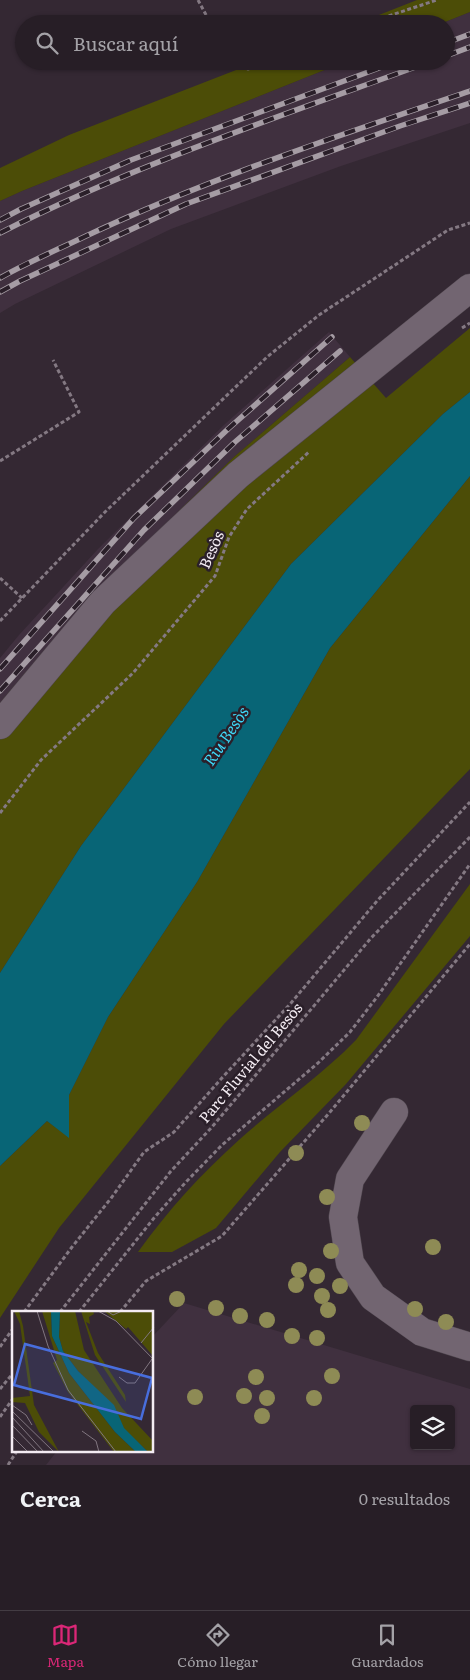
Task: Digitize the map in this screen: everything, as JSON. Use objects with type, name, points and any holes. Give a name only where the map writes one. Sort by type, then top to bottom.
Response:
[{"type":"lane","points":[[0,725],[104,602],[238,475],[470,288]]},
{"type":"lane","points":[[394,1112],[350,1179],[343,1217],[350,1263],[373,1297],[422,1332],[470,1347]]},
{"type":"path","points":[[198,0],[206,15]]},
{"type":"path","points":[[391,15],[437,0]]},
{"type":"path","points":[[0,621],[105,512],[267,357],[319,315],[448,230],[470,223]]},
{"type":"path","points":[[457,332],[470,323]]},
{"type":"path","points":[[0,461],[79,412],[53,360]]},
{"type":"path","name":"Besòs","points":[[0,813],[41,760],[133,672],[215,576],[229,537],[247,509],[313,448]]},
{"type":"path","points":[[0,578],[22,598]]},
{"type":"path","points":[[25,1311],[144,1152],[174,1132],[291,1003],[377,901],[470,802]]},
{"type":"path","name":"Parc Fluvial del Besòs","points":[[61,1311],[170,1171],[212,1126],[371,938],[470,837]]},
{"type":"path","name":"Parc Fluvial del Besòs","points":[[80,1311],[184,1183],[222,1145],[318,1063],[350,1032],[377,997],[470,864]]},
{"type":"path","points":[[121,1311],[146,1280],[222,1236],[330,1112],[470,944]]},
{"type":"path","points":[[0,1347],[12,1331]]},
{"type":"path","points":[[0,1390],[12,1375]]},
{"type":"path","points":[[0,1417],[12,1400]]},
{"type":"path","points":[[8,1465],[16,1452]]},
{"type":"shaded area","points":[[417,0],[470,0],[470,12],[455,18],[455,15],[379,15]]},
{"type":"shaded area","points":[[470,12],[470,123],[341,166],[171,229],[0,313],[0,201],[324,70],[455,70],[455,18]]},
{"type":"shaded area","points":[[236,70],[324,70],[0,201],[0,168],[69,135]]},
{"type":"shaded area","points":[[470,328],[470,392],[443,414],[291,564],[81,846],[0,973],[0,703],[81,607],[235,456],[350,357],[386,398]]},
{"type":"shaded area","points":[[329,332],[350,357],[235,456],[81,607],[0,703],[0,658],[19,635],[98,549],[225,424]]},
{"type":"shaded area","points":[[470,476],[470,769],[224,1024],[59,1228],[0,1318],[0,1166],[47,1121],[69,1137],[69,1095],[108,1017],[197,882],[330,648]]},
{"type":"shaded area","points":[[470,884],[470,936],[346,1084],[280,1152],[216,1228],[172,1252],[138,1252],[174,1207],[212,1165],[254,1126],[328,1066],[356,1040]]},
{"type":"shaded area","points":[[184,1303],[470,1389],[470,1465],[46,1465],[56,1452],[154,1452],[154,1335]]},
{"type":"water","name":"Riu Besòs","points":[[470,392],[470,476],[330,648],[197,882],[108,1017],[69,1095],[69,1138],[47,1121],[0,1166],[0,973],[81,846],[291,564],[443,414]]},
{"type":"railway","points":[[455,40],[470,34]]},
{"type":"railway","points":[[455,53],[470,47]]},
{"type":"railway","points":[[0,220],[131,160],[374,70]]},
{"type":"railway","points":[[0,233],[105,184],[159,162],[407,70]]},
{"type":"railway","points":[[0,278],[86,236],[180,195],[276,158],[470,91]]},
{"type":"railway","points":[[0,292],[186,204],[400,126],[470,103]]},
{"type":"railway","points":[[0,669],[134,518],[228,429],[332,337]]},
{"type":"railway","points":[[0,691],[144,530],[235,442],[340,351]]}]
